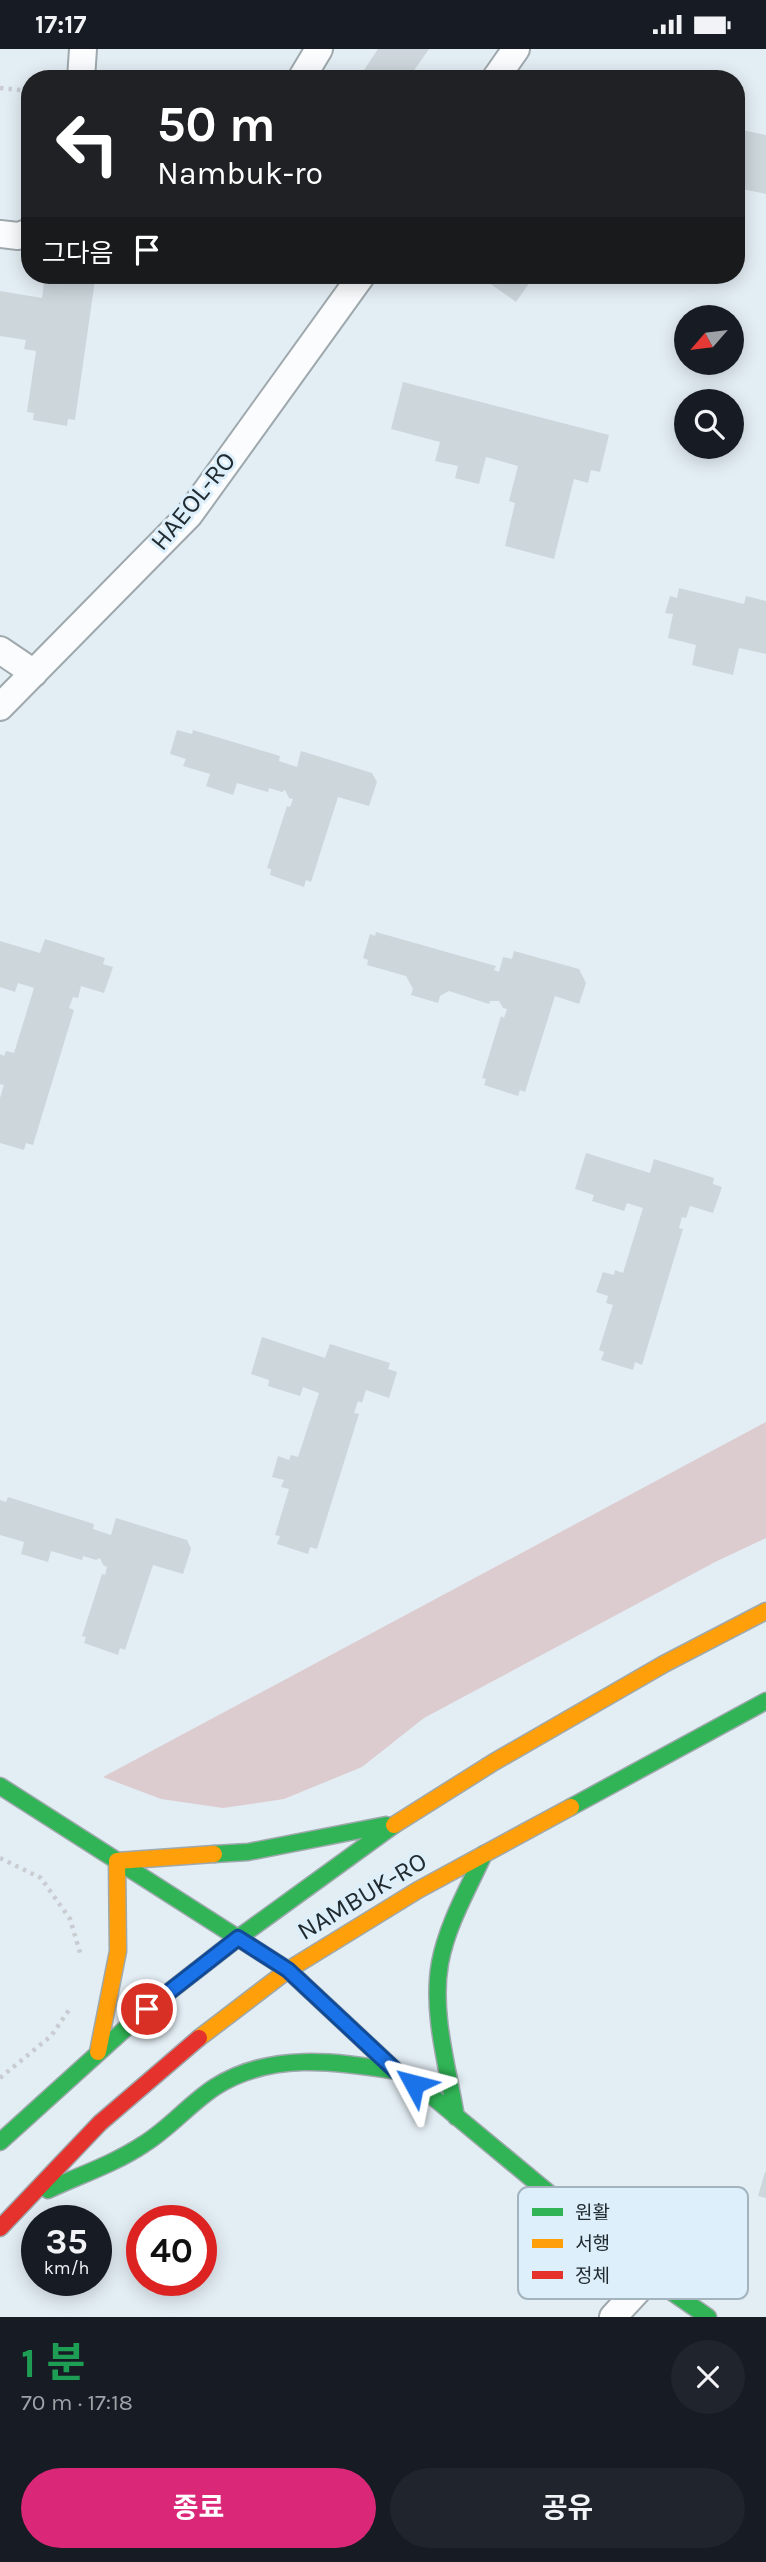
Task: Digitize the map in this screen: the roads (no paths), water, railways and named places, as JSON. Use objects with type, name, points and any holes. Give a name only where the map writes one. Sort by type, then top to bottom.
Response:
[{"type":"main road","name":"NAMBUK-RO","points":[[0,2142],[147,2009],[238,1938],[397,1823],[494,1762],[652,1670],[766,1611]]},
{"type":"main road","name":"NAMBUK-RO","points":[[0,2228],[100,2123],[180,2052],[288,1970],[418,1890],[766,1701]]},
{"type":"main road","points":[[0,1786],[288,1970],[396,2071],[541,2187]]},
{"type":"main road","points":[[117,1861],[248,1852],[397,1823]]},
{"type":"main road","points":[[456,2117],[439,1996],[440,1965],[450,1927],[484,1854]]},
{"type":"main road","points":[[98,2052],[118,1951],[117,1861]]},
{"type":"main road","points":[[28,2199],[144,2145],[215,2088],[246,2071],[288,2062],[331,2061],[396,2071]]},
{"type":"main road","points":[[682,2299],[708,2317]]},
{"type":"street","points":[[82,70],[83,49]]},
{"type":"street","points":[[306,70],[319,49]]},
{"type":"street","points":[[501,70],[516,49]]},
{"type":"street","points":[[0,234],[21,235]]},
{"type":"street","name":"HAEOL-RO","points":[[0,707],[190,515],[356,284]]},
{"type":"street","points":[[0,650],[34,673]]},
{"type":"street","points":[[613,2317],[630,2299]]}]
